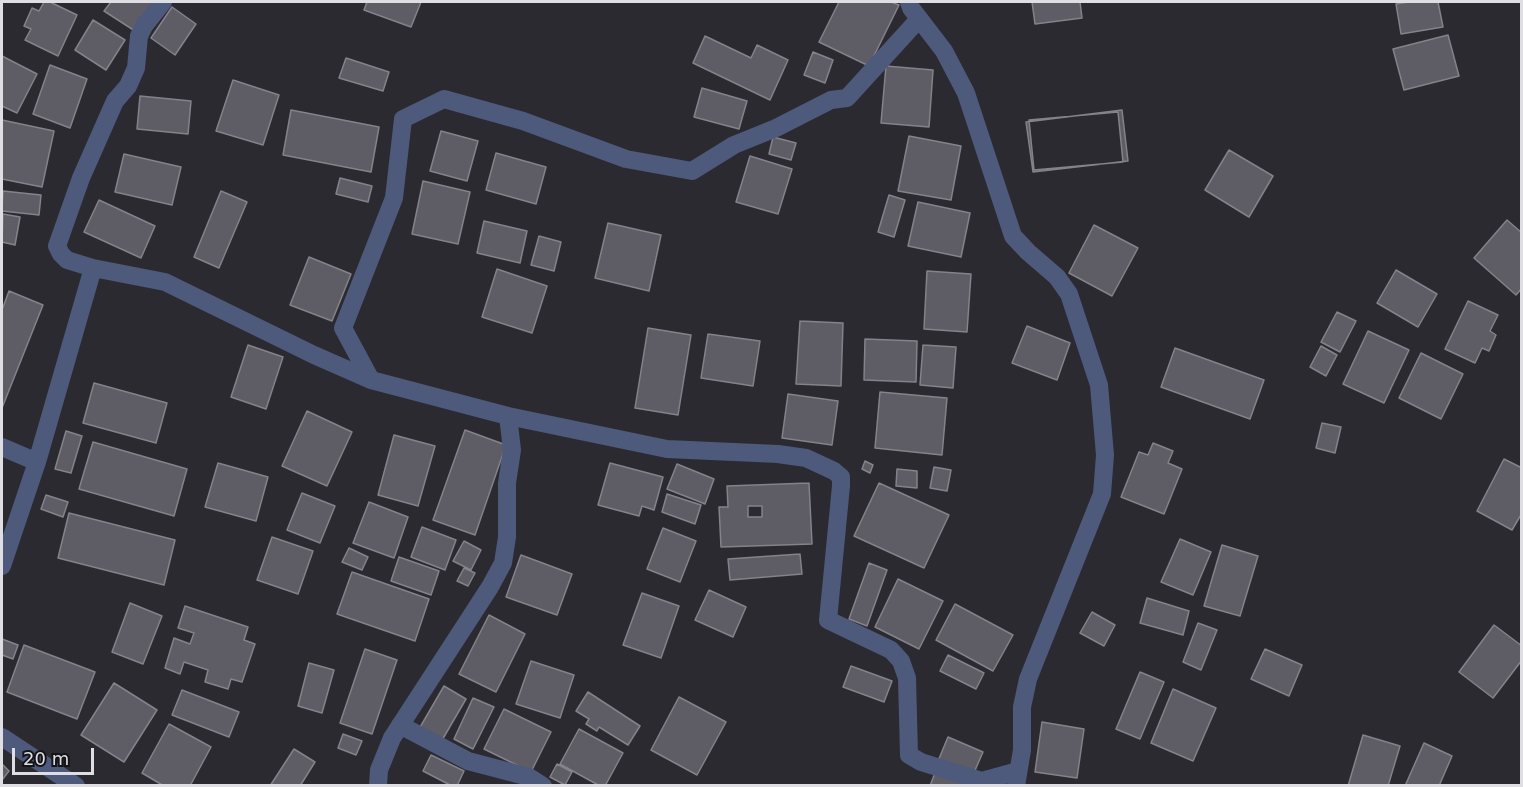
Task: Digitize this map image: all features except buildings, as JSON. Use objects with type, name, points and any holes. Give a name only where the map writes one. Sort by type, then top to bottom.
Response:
[{"type":"street","points":[[163,2],[144,26],[140,36],[136,68],[128,86],[115,101],[81,178],[57,246],[61,255],[67,260],[93,268],[165,282],[314,355],[371,380],[508,416],[667,449],[778,454],[806,458],[834,471],[841,477],[841,486],[828,620],[891,650],[901,661],[907,678],[909,755],[921,762],[982,781],[1017,778],[1022,750],[1022,707],[1028,679],[1102,494],[1105,455],[1099,385],[1069,294],[1057,277],[1013,236],[966,93],[944,51],[911,8],[909,2]]},
{"type":"street","points":[[371,380],[343,328],[394,198],[403,120],[444,99],[523,121],[626,159],[692,171],[734,145],[776,128],[831,100],[847,98],[920,19]]},
{"type":"street","points":[[2,566],[37,462],[93,268]]},
{"type":"street","points":[[378,786],[379,770],[392,738],[490,587],[503,562],[507,537],[507,483],[512,450],[508,416]]},
{"type":"street","points":[[2,447],[37,462]]},
{"type":"street","points":[[400,725],[468,760],[529,777],[543,786]]},
{"type":"street","points":[[2,737],[76,786]]}]
